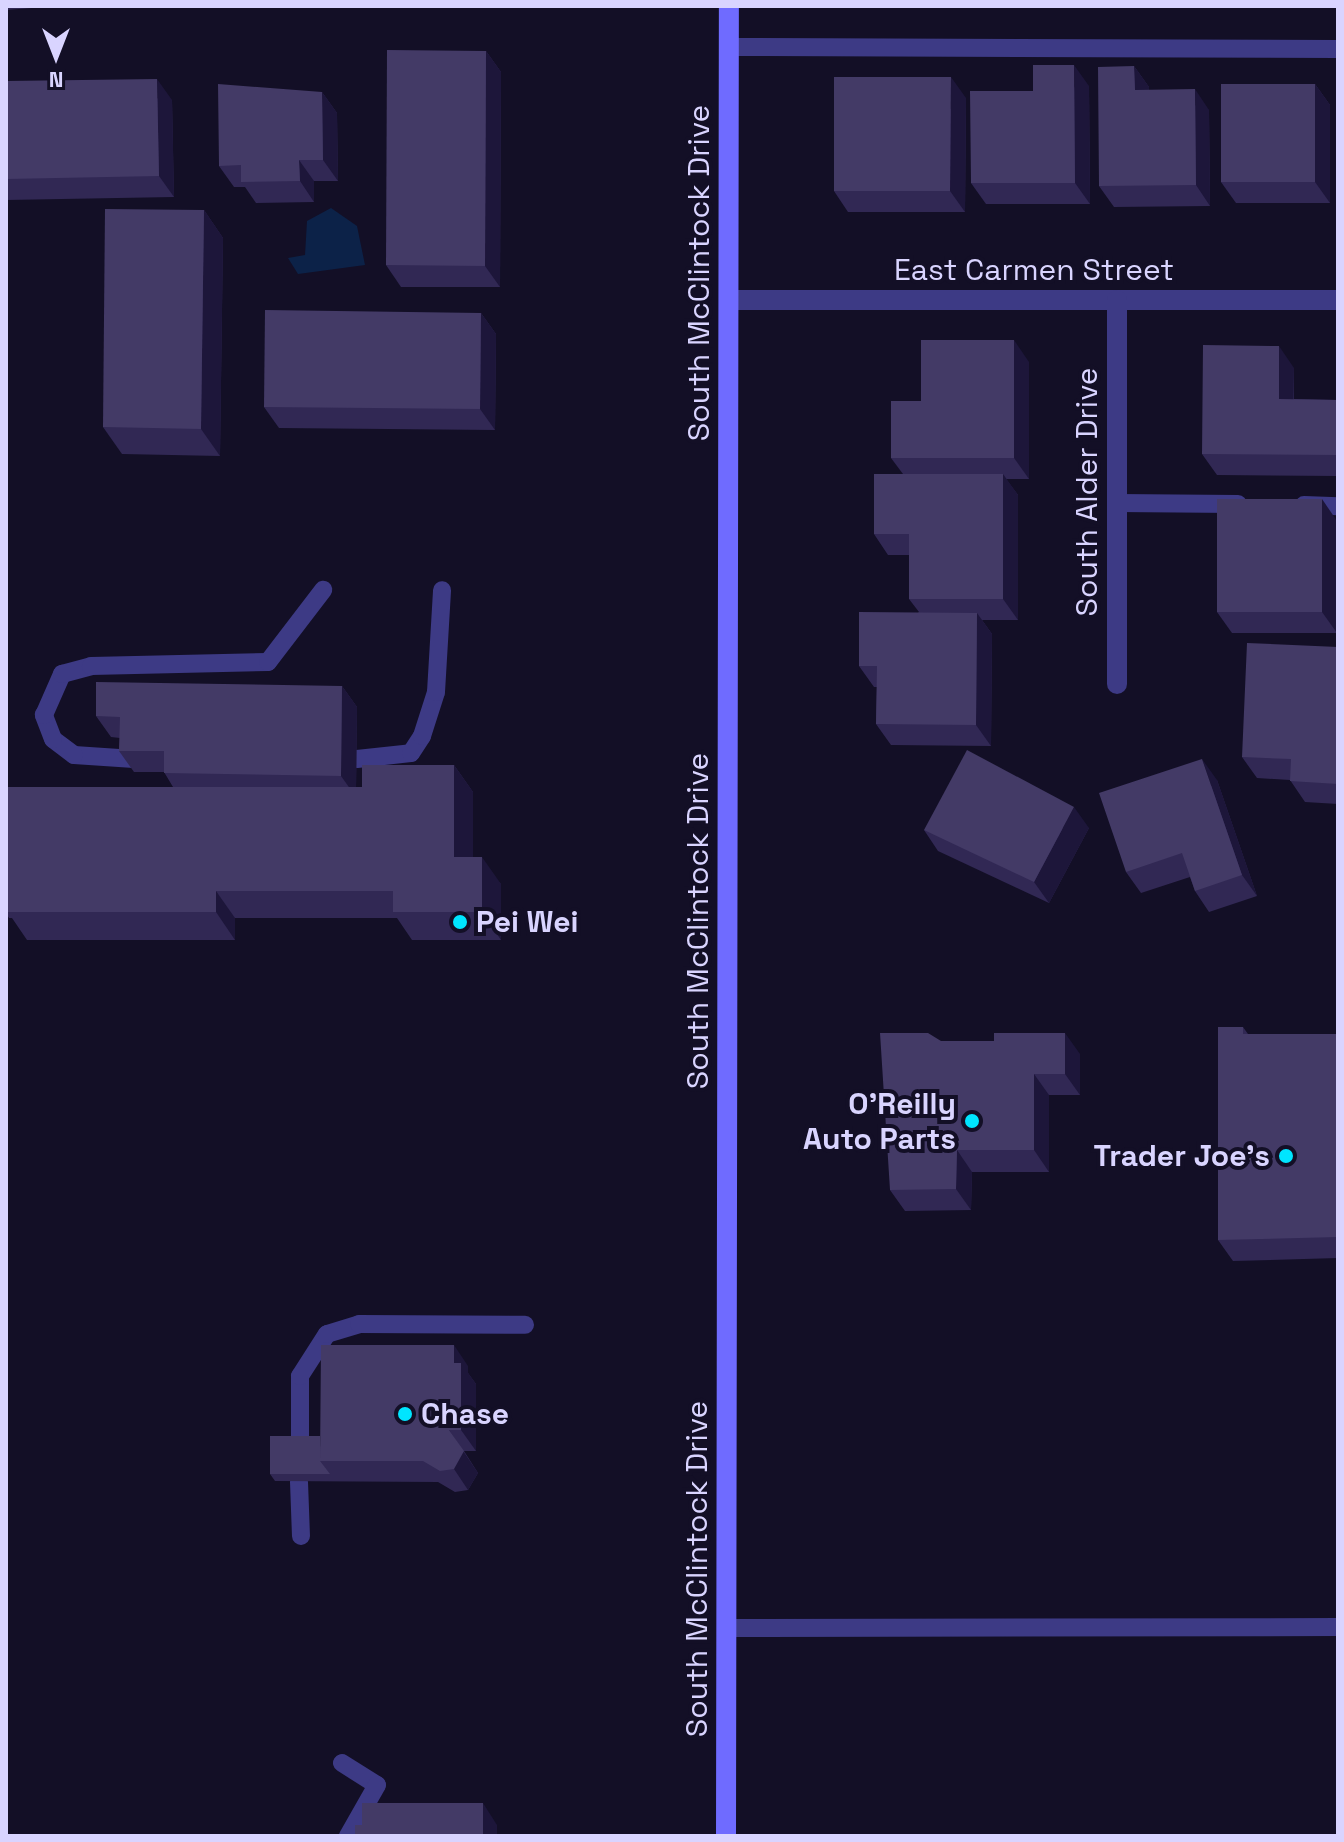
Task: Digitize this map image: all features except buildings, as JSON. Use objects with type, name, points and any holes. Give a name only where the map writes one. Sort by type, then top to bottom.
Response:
[{"type":"main road","name":"South McClintock Drive","points":[[726,1836],[729,6]]},
{"type":"street","name":"East Carmen Street","points":[[729,300],[1338,300]]},
{"type":"street","name":"South Alder Drive","points":[[1117,300],[1117,684]]},
{"type":"lane","points":[[729,47],[1338,49]]},
{"type":"lane","points":[[1117,503],[1338,506]]},
{"type":"lane","points":[[134,759],[74,755],[53,739],[44,715],[62,674],[91,666],[268,662],[323,590]]},
{"type":"lane","points":[[357,759],[411,753],[422,736],[436,692],[442,590]]},
{"type":"lane","points":[[300,1444],[300,1376],[327,1334],[359,1324],[525,1325]]},
{"type":"lane","points":[[299,1482],[301,1536]]},
{"type":"lane","points":[[727,1628],[1338,1627]]},
{"type":"lane","points":[[342,1763],[377,1785],[348,1836]]},
{"type":"water","points":[[331,208],[357,226],[365,265],[298,274],[288,258],[305,255],[307,221]]},
{"type":"place","name":"Pei Wei","points":[[460,922]]},
{"type":"place","name":"O'Reilly Auto Parts","points":[[972,1121]]},
{"type":"place","name":"Trader Joe's","points":[[1286,1156]]},
{"type":"place","name":"Chase","points":[[405,1414]]}]
